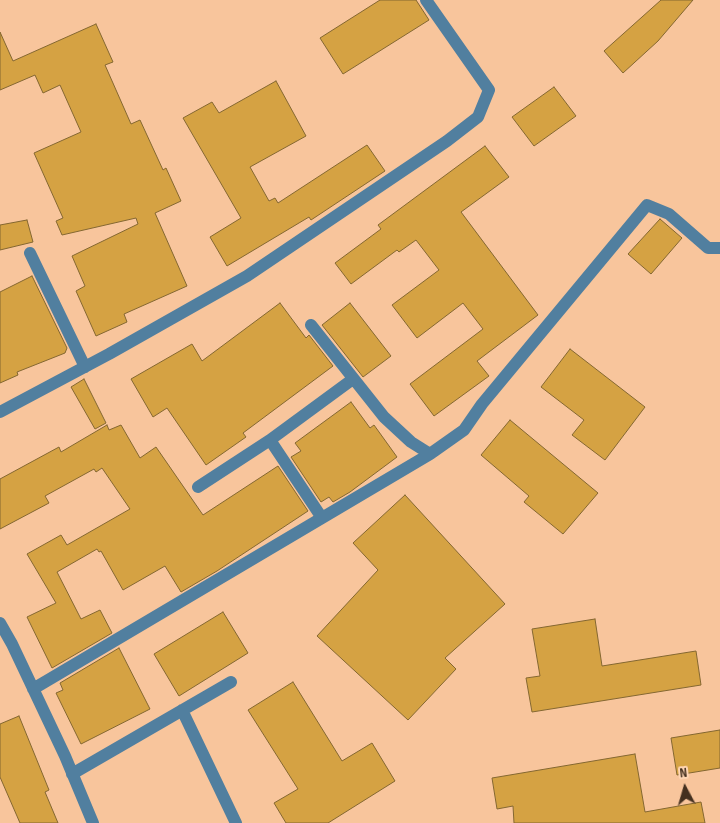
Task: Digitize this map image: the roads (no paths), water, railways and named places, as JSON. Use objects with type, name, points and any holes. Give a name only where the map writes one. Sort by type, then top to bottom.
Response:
[{"type":"street","points":[[0,412],[85,367],[247,276],[447,141],[478,117],[489,90],[426,0]]},
{"type":"street","points":[[33,689],[430,454],[464,430],[482,404],[647,205],[669,214],[708,248],[720,248]]},
{"type":"street","points":[[30,253],[85,367]]},
{"type":"street","points":[[310,325],[384,417],[411,442],[430,454]]},
{"type":"street","points":[[198,487],[270,440],[354,379]]},
{"type":"street","points":[[270,440],[322,518]]},
{"type":"street","points":[[0,623],[33,689],[93,823]]},
{"type":"street","points":[[72,774],[231,682]]},
{"type":"street","points":[[182,710],[236,823]]}]
